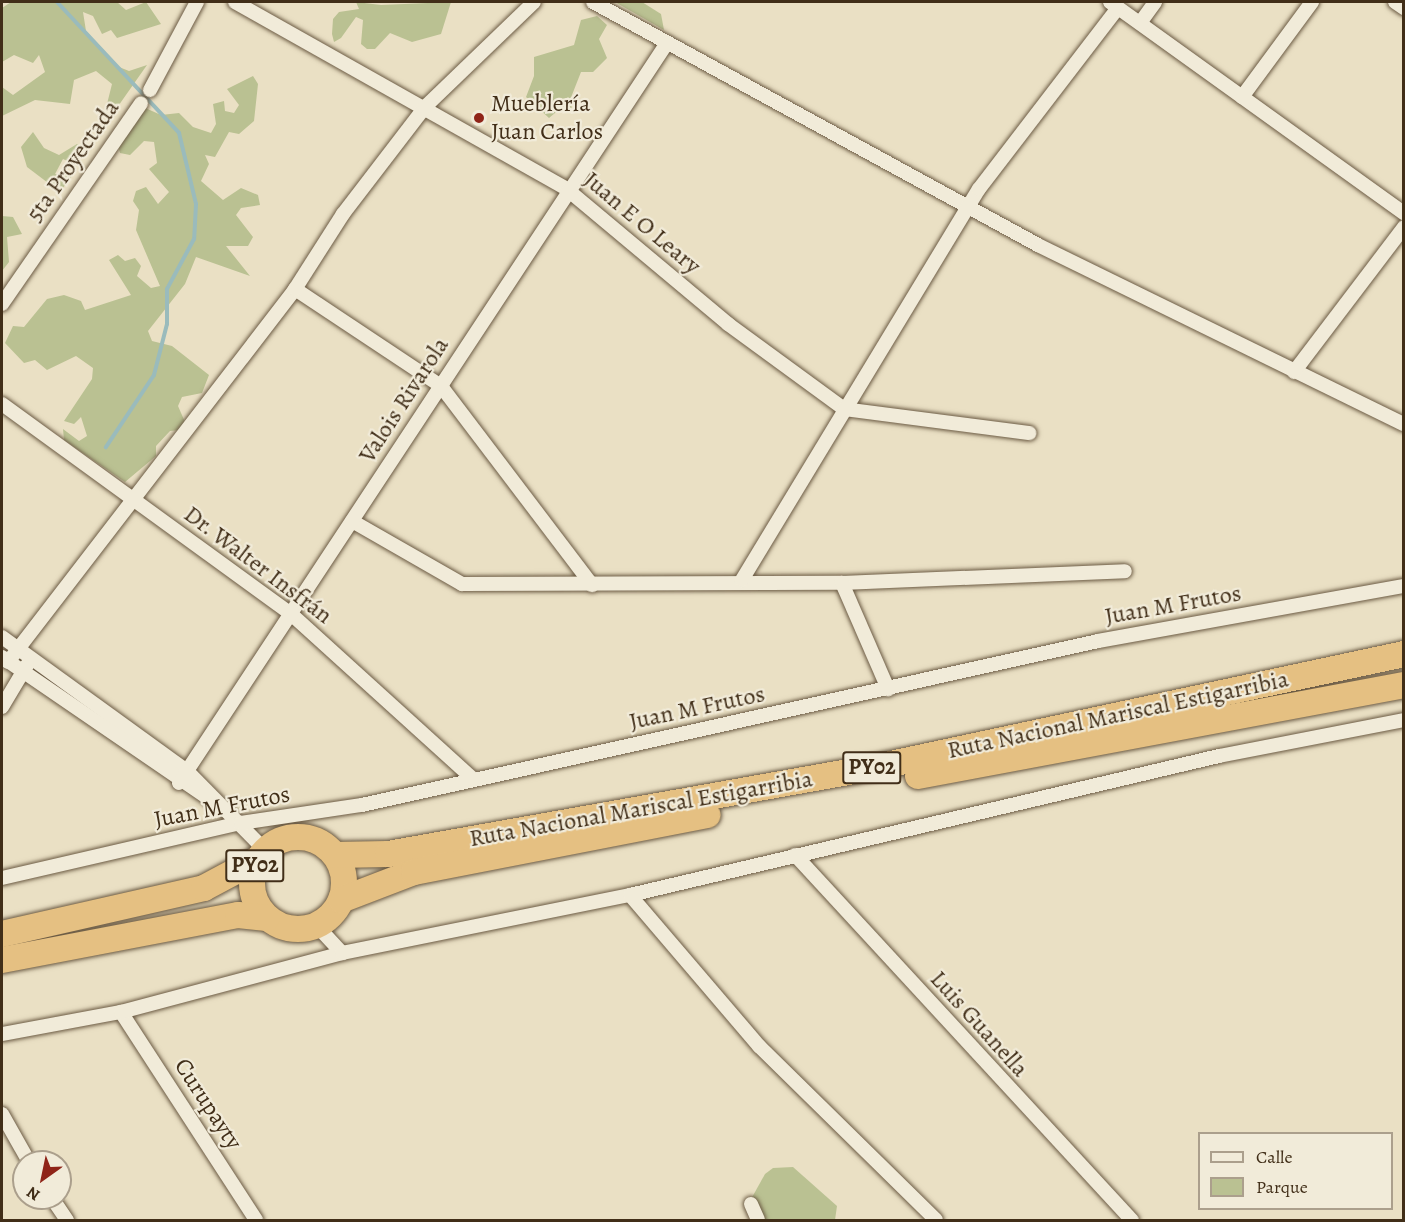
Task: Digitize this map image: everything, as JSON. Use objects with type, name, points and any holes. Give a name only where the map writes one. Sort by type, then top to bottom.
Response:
[{"type":"highway","name":"Ruta Nacional Mariscal Estigarribia","points":[[335,855],[388,854],[872,768],[1404,654]]},
{"type":"highway","name":"Ruta Nacional Mariscal Estigarribia","points":[[341,900],[414,872],[1404,685]]},
{"type":"highway","name":"PY02","points":[[2,934],[204,888],[261,855],[282,839],[301,837],[335,855]]},
{"type":"highway","name":"PY02","points":[[261,855],[252,890],[267,918]]},
{"type":"highway","points":[[335,855],[344,882],[341,900]]},
{"type":"highway","name":"PY02","points":[[2,960],[238,915],[267,918],[290,929],[317,926],[341,900]]},
{"type":"street","name":"5ta Proyectada","points":[[150,90],[197,2]]},
{"type":"street","name":"Juan E O Leary","points":[[235,2],[425,107],[568,190],[728,324],[844,409],[1029,433]]},
{"type":"street","points":[[183,777],[5,659],[18,649],[295,289],[344,214],[425,107],[534,2]]},
{"type":"street","points":[[592,2],[970,208],[1294,372],[1404,424]]},
{"type":"street","points":[[1140,24],[1155,2]]},
{"type":"street","points":[[1242,97],[1312,2]]},
{"type":"street","points":[[1395,2],[1404,8]]},
{"type":"street","points":[[742,580],[844,409],[1022,127],[1114,5],[1404,213]]},
{"type":"street","name":"Valois Rivarola","points":[[183,777],[667,43]]},
{"type":"street","name":"5ta Proyectada","points":[[2,304],[141,103]]},
{"type":"street","points":[[1294,372],[1404,227]]},
{"type":"street","points":[[295,289],[441,386],[592,585]]},
{"type":"street","name":"Dr. Walter Insfrán","points":[[2,404],[290,613],[473,779]]},
{"type":"street","points":[[352,521],[455,584],[592,585],[742,580],[842,583],[1125,571]]},
{"type":"street","points":[[842,583],[888,689]]},
{"type":"street","name":"Juan M Frutos","points":[[2,878],[241,823],[362,805],[1098,641],[1404,586]]},
{"type":"street","points":[[2,637],[221,805],[241,823],[261,855]]},
{"type":"street","points":[[2,707],[31,658]]},
{"type":"street","points":[[2,1034],[121,1012],[342,953],[630,895],[1219,756],[1404,720]]},
{"type":"street","name":"Luis Guanella","points":[[795,855],[1132,1221]]},
{"type":"street","points":[[630,895],[759,1046],[936,1221]]},
{"type":"street","points":[[317,926],[342,953]]},
{"type":"street","name":"Curupayty","points":[[121,1012],[256,1221]]},
{"type":"street","points":[[2,1114],[22,1150]]},
{"type":"street","points":[[751,1204],[758,1221]]},
{"type":"green space","points":[[11,2],[117,2],[126,10],[146,2],[161,24],[117,38],[111,30],[102,34],[93,16],[83,12],[86,31],[119,67],[129,71],[147,65],[114,112],[107,104],[112,84],[96,71],[74,80],[70,104],[35,100],[2,116],[2,87],[13,95],[45,72],[39,55],[33,63],[14,55],[2,62],[2,8]]},
{"type":"green space","points":[[356,2],[381,5],[451,2],[441,34],[412,42],[390,33],[375,49],[367,49],[361,44],[363,20],[356,17],[341,38],[334,42],[332,34],[333,19],[339,12],[359,9]]},
{"type":"green space","points":[[615,2],[642,2],[661,14],[664,30]]},
{"type":"green space","points":[[597,16],[607,25],[599,39],[607,58],[593,72],[581,72],[570,100],[572,109],[561,108],[549,118],[526,97],[534,76],[534,57],[574,45],[581,20]]},
{"type":"green space","points":[[253,76],[258,84],[254,121],[239,134],[229,132],[215,157],[205,155],[209,164],[201,181],[223,200],[241,188],[258,195],[260,205],[241,208],[236,215],[253,237],[248,246],[226,246],[250,276],[196,257],[185,284],[148,331],[152,341],[172,346],[209,375],[202,393],[182,397],[178,406],[185,422],[180,430],[170,431],[156,446],[156,456],[125,482],[64,440],[63,429],[79,441],[87,436],[81,417],[74,424],[64,421],[92,379],[93,368],[76,356],[47,370],[35,360],[24,363],[5,343],[13,326],[24,327],[47,299],[64,295],[81,301],[85,310],[131,295],[109,260],[118,255],[125,261],[135,258],[141,266],[137,276],[151,288],[160,286],[136,230],[139,210],[133,201],[136,191],[146,187],[158,204],[169,192],[149,169],[157,163],[154,142],[144,141],[130,155],[120,153],[117,142],[143,107],[161,115],[179,113],[193,127],[211,133],[216,124],[213,104],[224,101],[225,111],[234,113],[239,105],[227,89]]},
{"type":"green space","points":[[33,132],[44,148],[59,155],[77,144],[86,149],[74,164],[63,159],[55,174],[72,176],[60,192],[27,167],[21,147]]},
{"type":"green space","points":[[2,216],[13,217],[22,234],[7,237],[9,262],[2,271]]},
{"type":"green space","points":[[793,1167],[837,1206],[835,1220],[754,1220],[750,1201],[765,1174],[773,1168]]},
{"type":"waterway","points":[[57,2],[179,133],[196,204],[194,239],[167,289],[167,324],[154,375],[106,447]]},
{"type":"place","name":"Mueblería Juan Carlos","points":[[479,118]]}]
